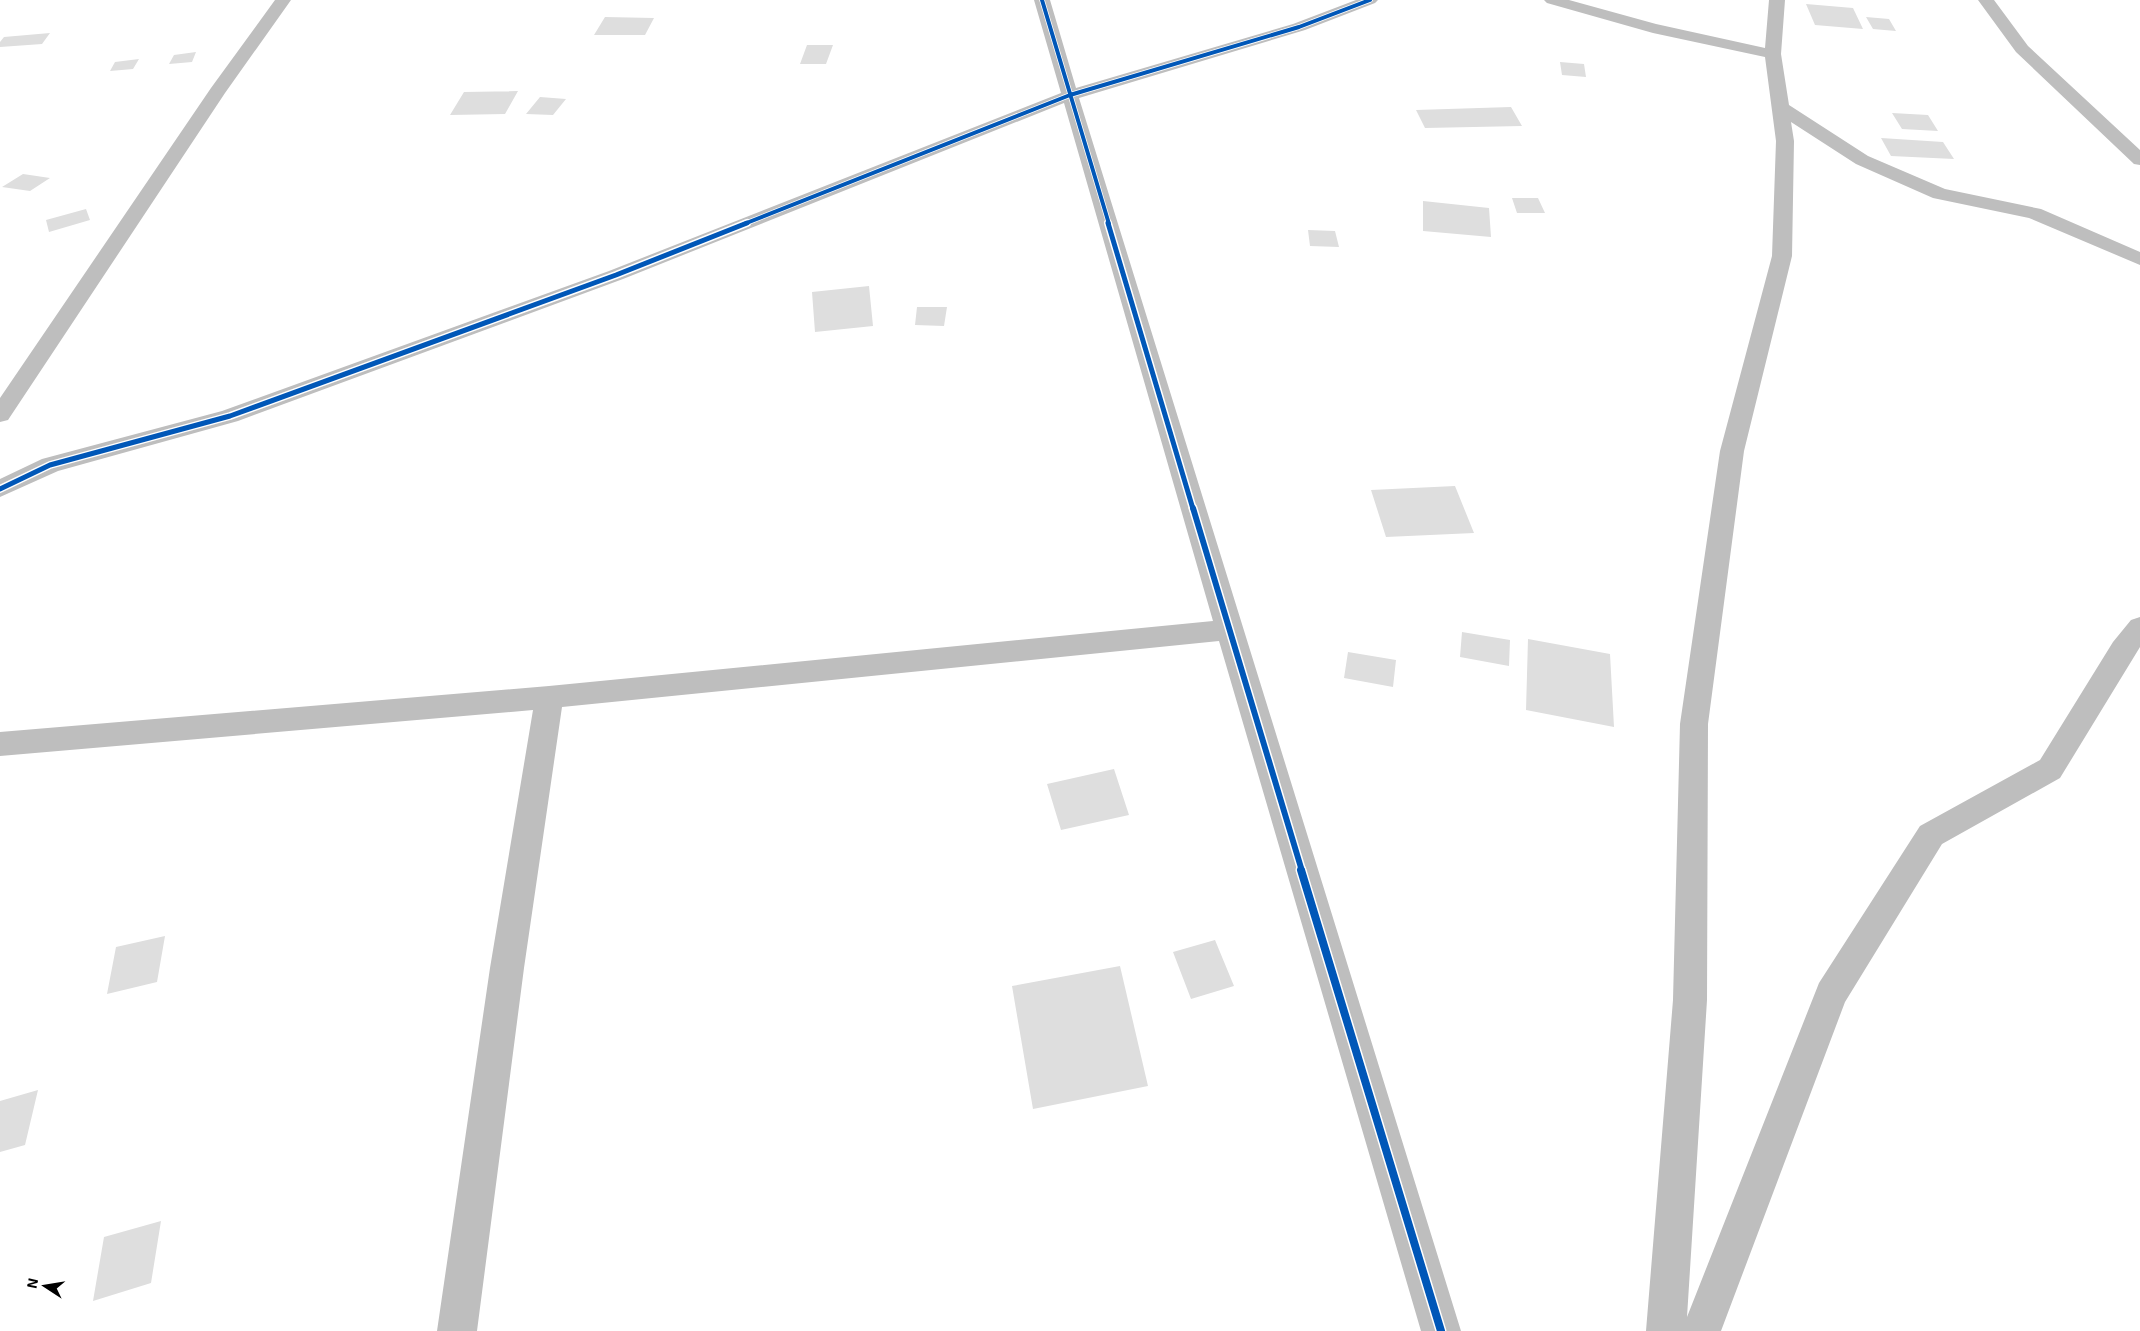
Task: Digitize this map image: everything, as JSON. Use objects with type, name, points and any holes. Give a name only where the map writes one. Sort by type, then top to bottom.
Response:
[{"type":"street","points":[[0,415],[217,92],[282,0]]},
{"type":"street","points":[[1042,0],[1229,630],[1441,1331]]},
{"type":"street","points":[[0,489],[50,465],[230,416],[616,275],[1070,94],[1299,27],[1370,0]]},
{"type":"street","points":[[1552,0],[1653,28],[1773,54]]},
{"type":"street","points":[[1666,1331],[1690,1000],[1694,724],[1732,451],[1782,256],[1785,141],[1773,54],[1777,0]]},
{"type":"street","points":[[1986,0],[2022,49],[2140,160]]},
{"type":"street","points":[[1780,107],[1862,160],[1940,194],[2034,214],[2140,259]]},
{"type":"street","points":[[1701,1331],[1831,994],[1931,835],[2050,769],[2123,649],[2140,627]]},
{"type":"street","points":[[0,744],[549,697],[1229,630]]},
{"type":"street","points":[[457,1331],[507,968],[549,697]]},
{"type":"building","points":[[1806,4],[1853,8],[1863,29],[1815,25]]},
{"type":"building","points":[[605,17],[654,18],[645,35],[594,35]]},
{"type":"building","points":[[1866,17],[1889,19],[1896,31],[1873,29]]},
{"type":"building","points":[[50,33],[42,44],[0,47],[0,42],[4,37]]},
{"type":"building","points":[[807,45],[833,45],[826,64],[800,64]]},
{"type":"building","points":[[196,52],[192,62],[169,64],[174,55]]},
{"type":"building","points":[[139,59],[133,69],[110,71],[115,62]]},
{"type":"building","points":[[1560,62],[1584,64],[1586,77],[1562,75]]},
{"type":"building","points":[[518,91],[505,114],[450,115],[464,92]]},
{"type":"building","points":[[540,97],[566,99],[553,115],[526,114]]},
{"type":"building","points":[[1511,107],[1522,126],[1425,128],[1416,110]]},
{"type":"building","points":[[1892,113],[1928,115],[1938,131],[1902,129]]},
{"type":"building","points":[[1881,138],[1943,142],[1954,159],[1891,156]]},
{"type":"building","points":[[23,174],[50,178],[30,191],[2,187]]},
{"type":"building","points":[[1512,198],[1538,198],[1545,213],[1517,213]]},
{"type":"building","points":[[1423,201],[1489,208],[1491,237],[1423,231]]},
{"type":"building","points":[[86,209],[90,220],[49,232],[46,220]]},
{"type":"building","points":[[1308,230],[1335,231],[1339,247],[1310,246]]},
{"type":"building","points":[[869,286],[873,326],[815,332],[812,292]]},
{"type":"building","points":[[917,307],[947,307],[944,326],[915,325]]},
{"type":"building","points":[[1455,486],[1474,533],[1386,537],[1371,490]]},
{"type":"building","points":[[1462,632],[1510,640],[1509,666],[1460,657]]},
{"type":"building","points":[[1528,639],[1610,654],[1614,727],[1526,710]]},
{"type":"building","points":[[1348,652],[1396,660],[1393,687],[1344,678]]},
{"type":"building","points":[[1114,769],[1129,815],[1061,830],[1047,784]]},
{"type":"building","points":[[165,936],[157,982],[107,994],[116,947]]},
{"type":"building","points":[[1215,940],[1234,986],[1191,999],[1173,952]]},
{"type":"building","points":[[1120,966],[1148,1086],[1033,1109],[1012,986]]},
{"type":"building","points":[[38,1090],[25,1145],[0,1152],[0,1101]]},
{"type":"building","points":[[161,1221],[151,1283],[93,1301],[104,1237]]},
{"type":"cycle path","points":[[1042,0],[1259,730],[1441,1331]]},
{"type":"cycle path","points":[[0,489],[50,465],[230,416],[616,275],[1070,95],[1299,27],[1370,0]]}]
